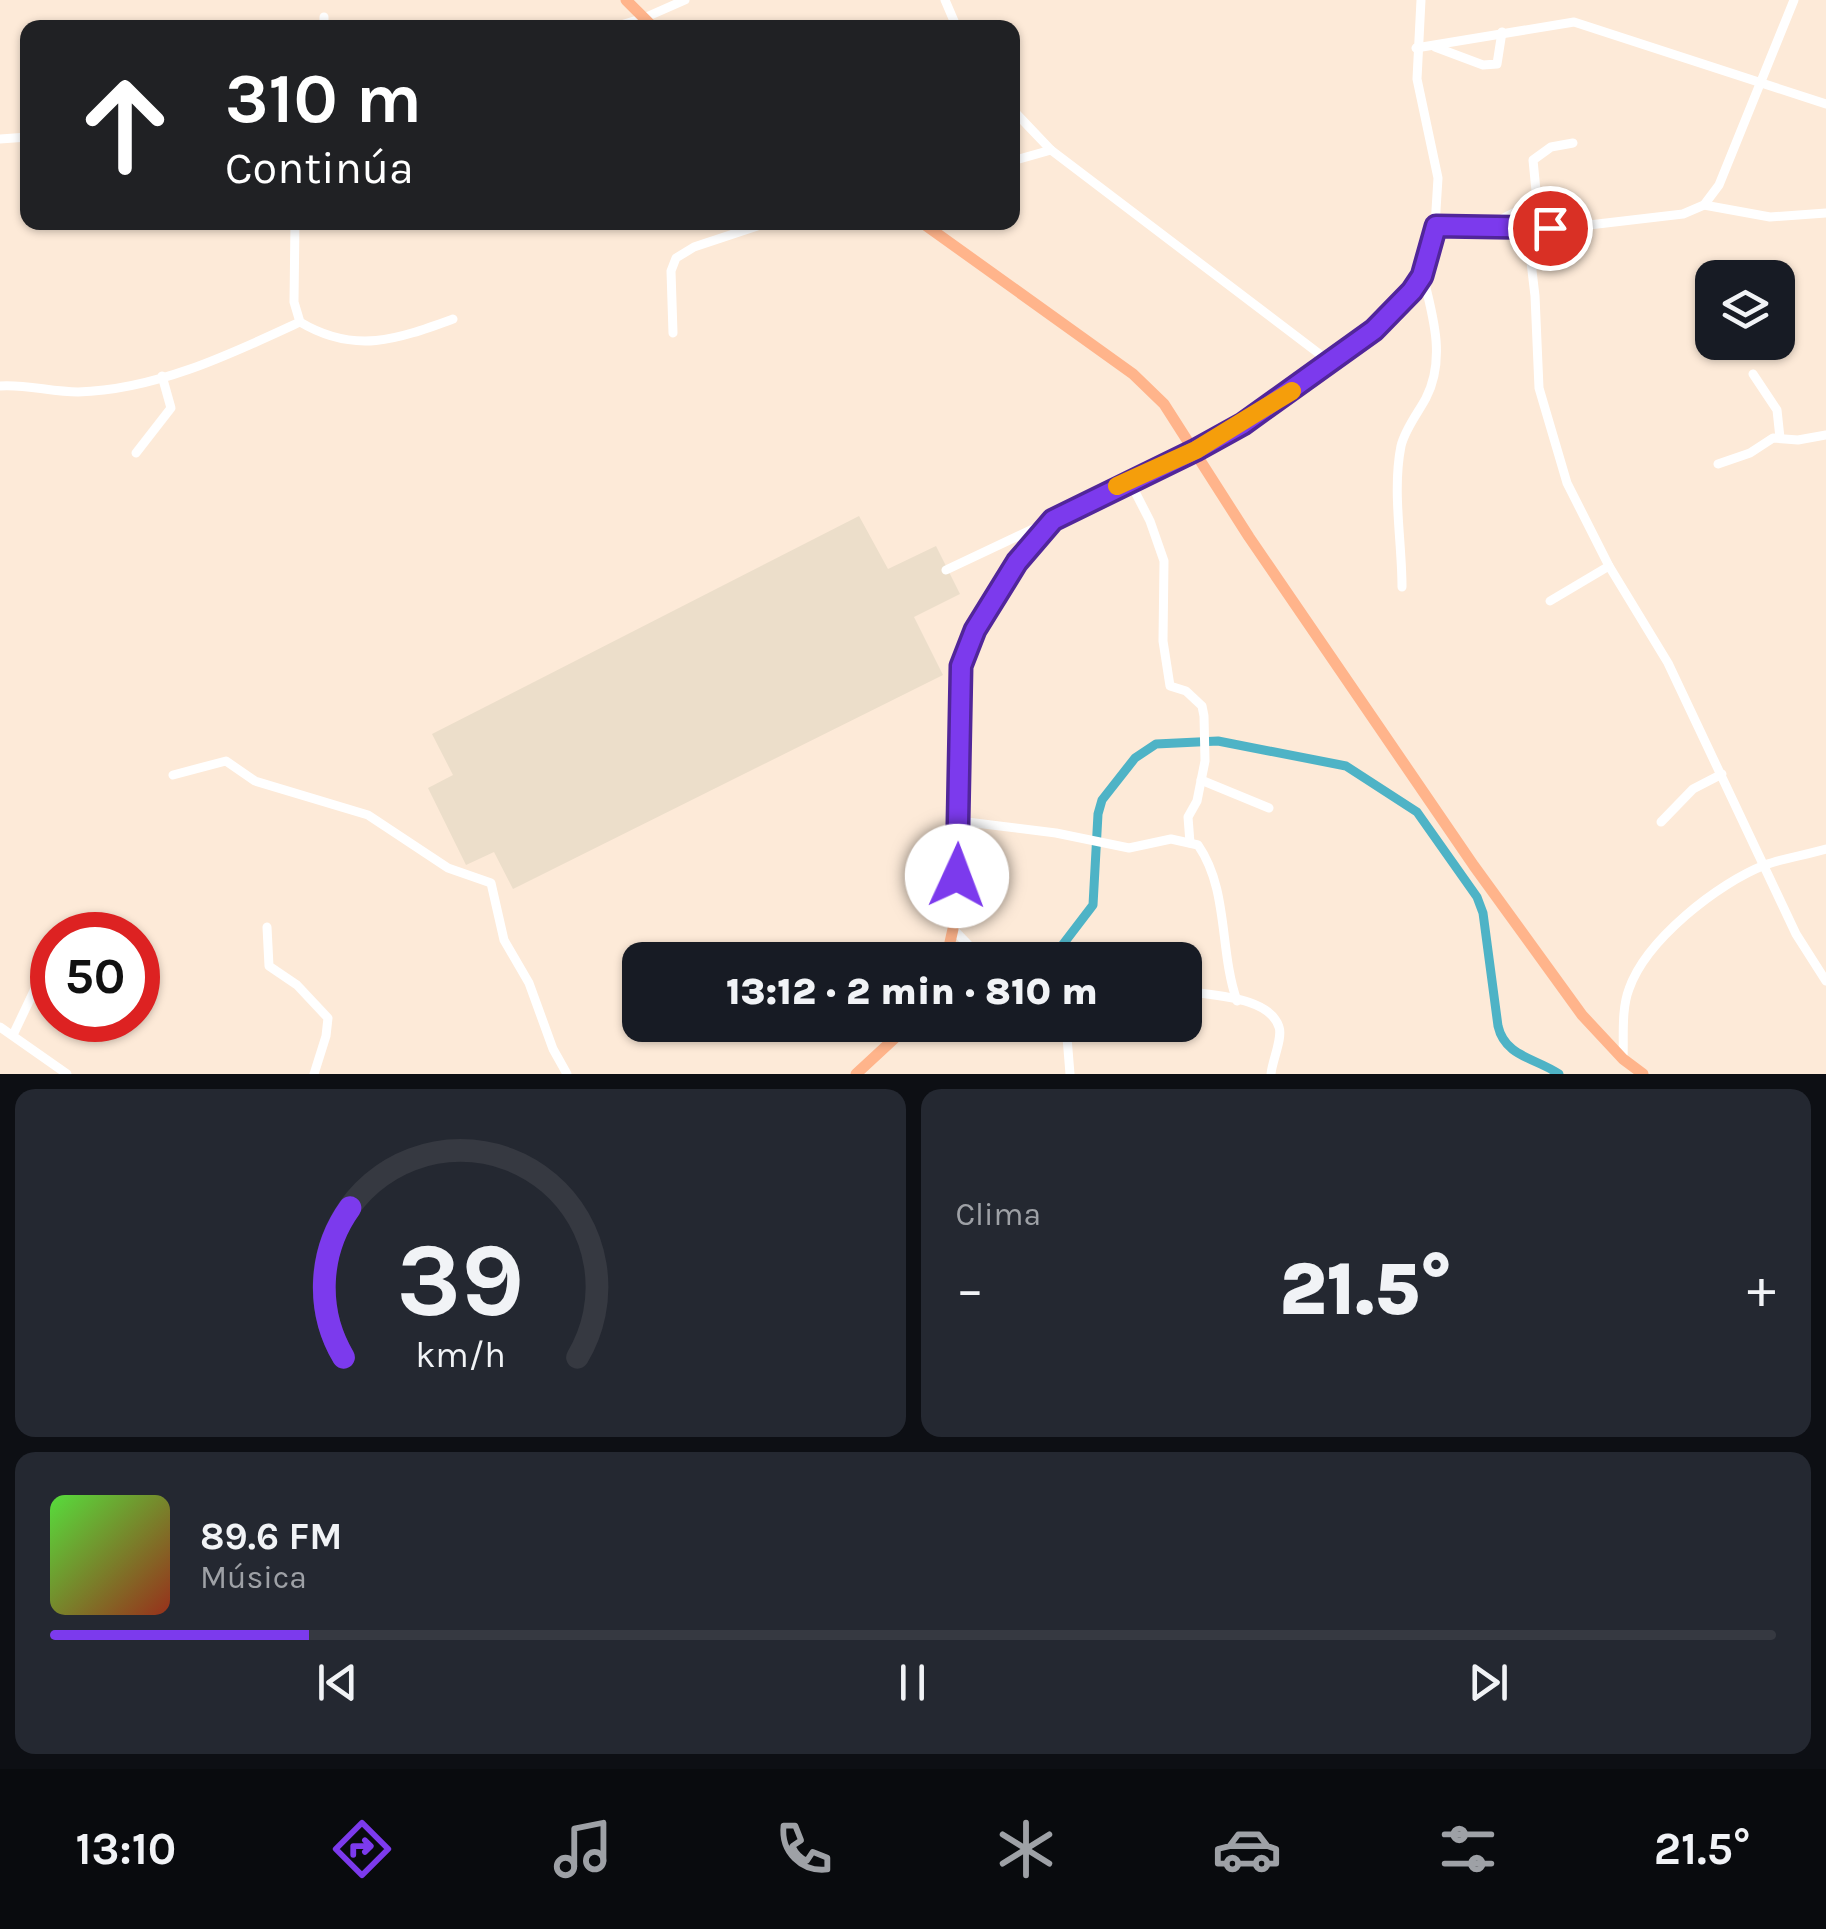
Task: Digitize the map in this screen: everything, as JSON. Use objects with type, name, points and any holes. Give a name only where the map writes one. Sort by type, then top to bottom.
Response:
[{"type":"main road","points":[[626,0],[644,18]]},
{"type":"main road","points":[[931,230],[1142,382],[1176,418],[1250,537],[1474,866],[1582,1015],[1623,1059],[1643,1074]]},
{"type":"main road","points":[[950,942],[959,821],[960,683],[966,650],[989,604],[1017,562],[1053,520],[1196,450]]},
{"type":"main road","points":[[856,1074],[891,1042]]},
{"type":"street","points":[[638,20],[684,0]]},
{"type":"street","points":[[1196,450],[1269,407],[1385,321],[1422,276],[1436,226],[1438,178],[1417,79],[1422,0]]},
{"type":"street","points":[[1436,226],[1527,228],[1620,223],[1683,214],[1704,205],[1719,185],[1794,0]]},
{"type":"street","points":[[1416,48],[1574,22],[1826,104]]},
{"type":"street","points":[[1432,46],[1483,65],[1497,64],[1502,32]]},
{"type":"street","points":[[1020,117],[1051,150],[1330,362]]},
{"type":"street","points":[[1485,227],[1537,201],[1533,160],[1551,146],[1573,143]]},
{"type":"street","points":[[1020,159],[1051,150]]},
{"type":"street","points":[[1704,205],[1770,218],[1826,213]]},
{"type":"street","points":[[1527,228],[1539,388],[1566,484],[1609,566],[1668,663],[1796,934],[1826,981]]},
{"type":"street","points":[[295,230],[294,302],[300,322]]},
{"type":"street","points":[[672,333],[672,271],[676,258],[694,247],[745,230]]},
{"type":"street","points":[[1402,587],[1398,488],[1401,447],[1435,379],[1438,359],[1422,276]]},
{"type":"street","points":[[0,386],[79,392],[112,388],[220,360],[300,322],[336,337],[375,342],[391,341],[453,319]]},
{"type":"street","points":[[1753,374],[1777,410],[1780,440]]},
{"type":"street","points":[[136,454],[171,408],[162,376]]},
{"type":"street","points":[[1780,440],[1826,435]]},
{"type":"street","points":[[1718,464],[1750,453],[1778,436],[1780,440]]},
{"type":"street","points":[[1129,480],[1150,521],[1164,561],[1166,608],[1162,620],[1170,686],[1186,691],[1202,706],[1205,761],[1197,801],[1188,817],[1190,843]]},
{"type":"street","points":[[946,570],[1053,520]]},
{"type":"street","points":[[1550,601],[1609,566]]},
{"type":"street","points":[[173,775],[226,761],[256,781],[368,815],[448,868],[492,884],[499,928],[568,1074]]},
{"type":"street","points":[[1660,822],[1692,789],[1722,774]]},
{"type":"street","points":[[1202,780],[1270,808]]},
{"type":"street","points":[[959,821],[1033,829],[1138,848],[1171,839],[1198,845],[1217,884],[1226,959],[1237,1001]]},
{"type":"street","points":[[1623,1059],[1629,986],[1686,914],[1714,893],[1765,865],[1826,850]]},
{"type":"street","points":[[266,927],[269,966],[297,985],[328,1018],[314,1074]]},
{"type":"street","points":[[953,929],[966,942]]},
{"type":"street","points":[[1202,994],[1266,1010],[1279,1027],[1280,1039],[1272,1055],[1271,1074]]},
{"type":"street","points":[[12,1035],[30,998]]},
{"type":"street","points":[[0,1027],[67,1074]]},
{"type":"street","points":[[1067,1042],[1070,1074]]},
{"type":"shaded area","points":[[859,516],[888,569],[936,546],[960,594],[914,617],[943,675],[513,889],[494,852],[466,865],[428,788],[453,775],[432,734]]},
{"type":"waterway","points":[[1065,942],[1093,905],[1102,800],[1135,758],[1156,744],[1218,741],[1346,766],[1417,812],[1477,897],[1483,913],[1502,1036],[1514,1051],[1559,1074]]},
{"type":"slow traffic","points":[[1117,486],[1196,450],[1292,391]]},
{"type":"route","points":[[957,876],[961,666],[989,604],[1017,562],[1053,520],[1243,424],[1374,330],[1422,276],[1436,226],[1550,228]]}]
